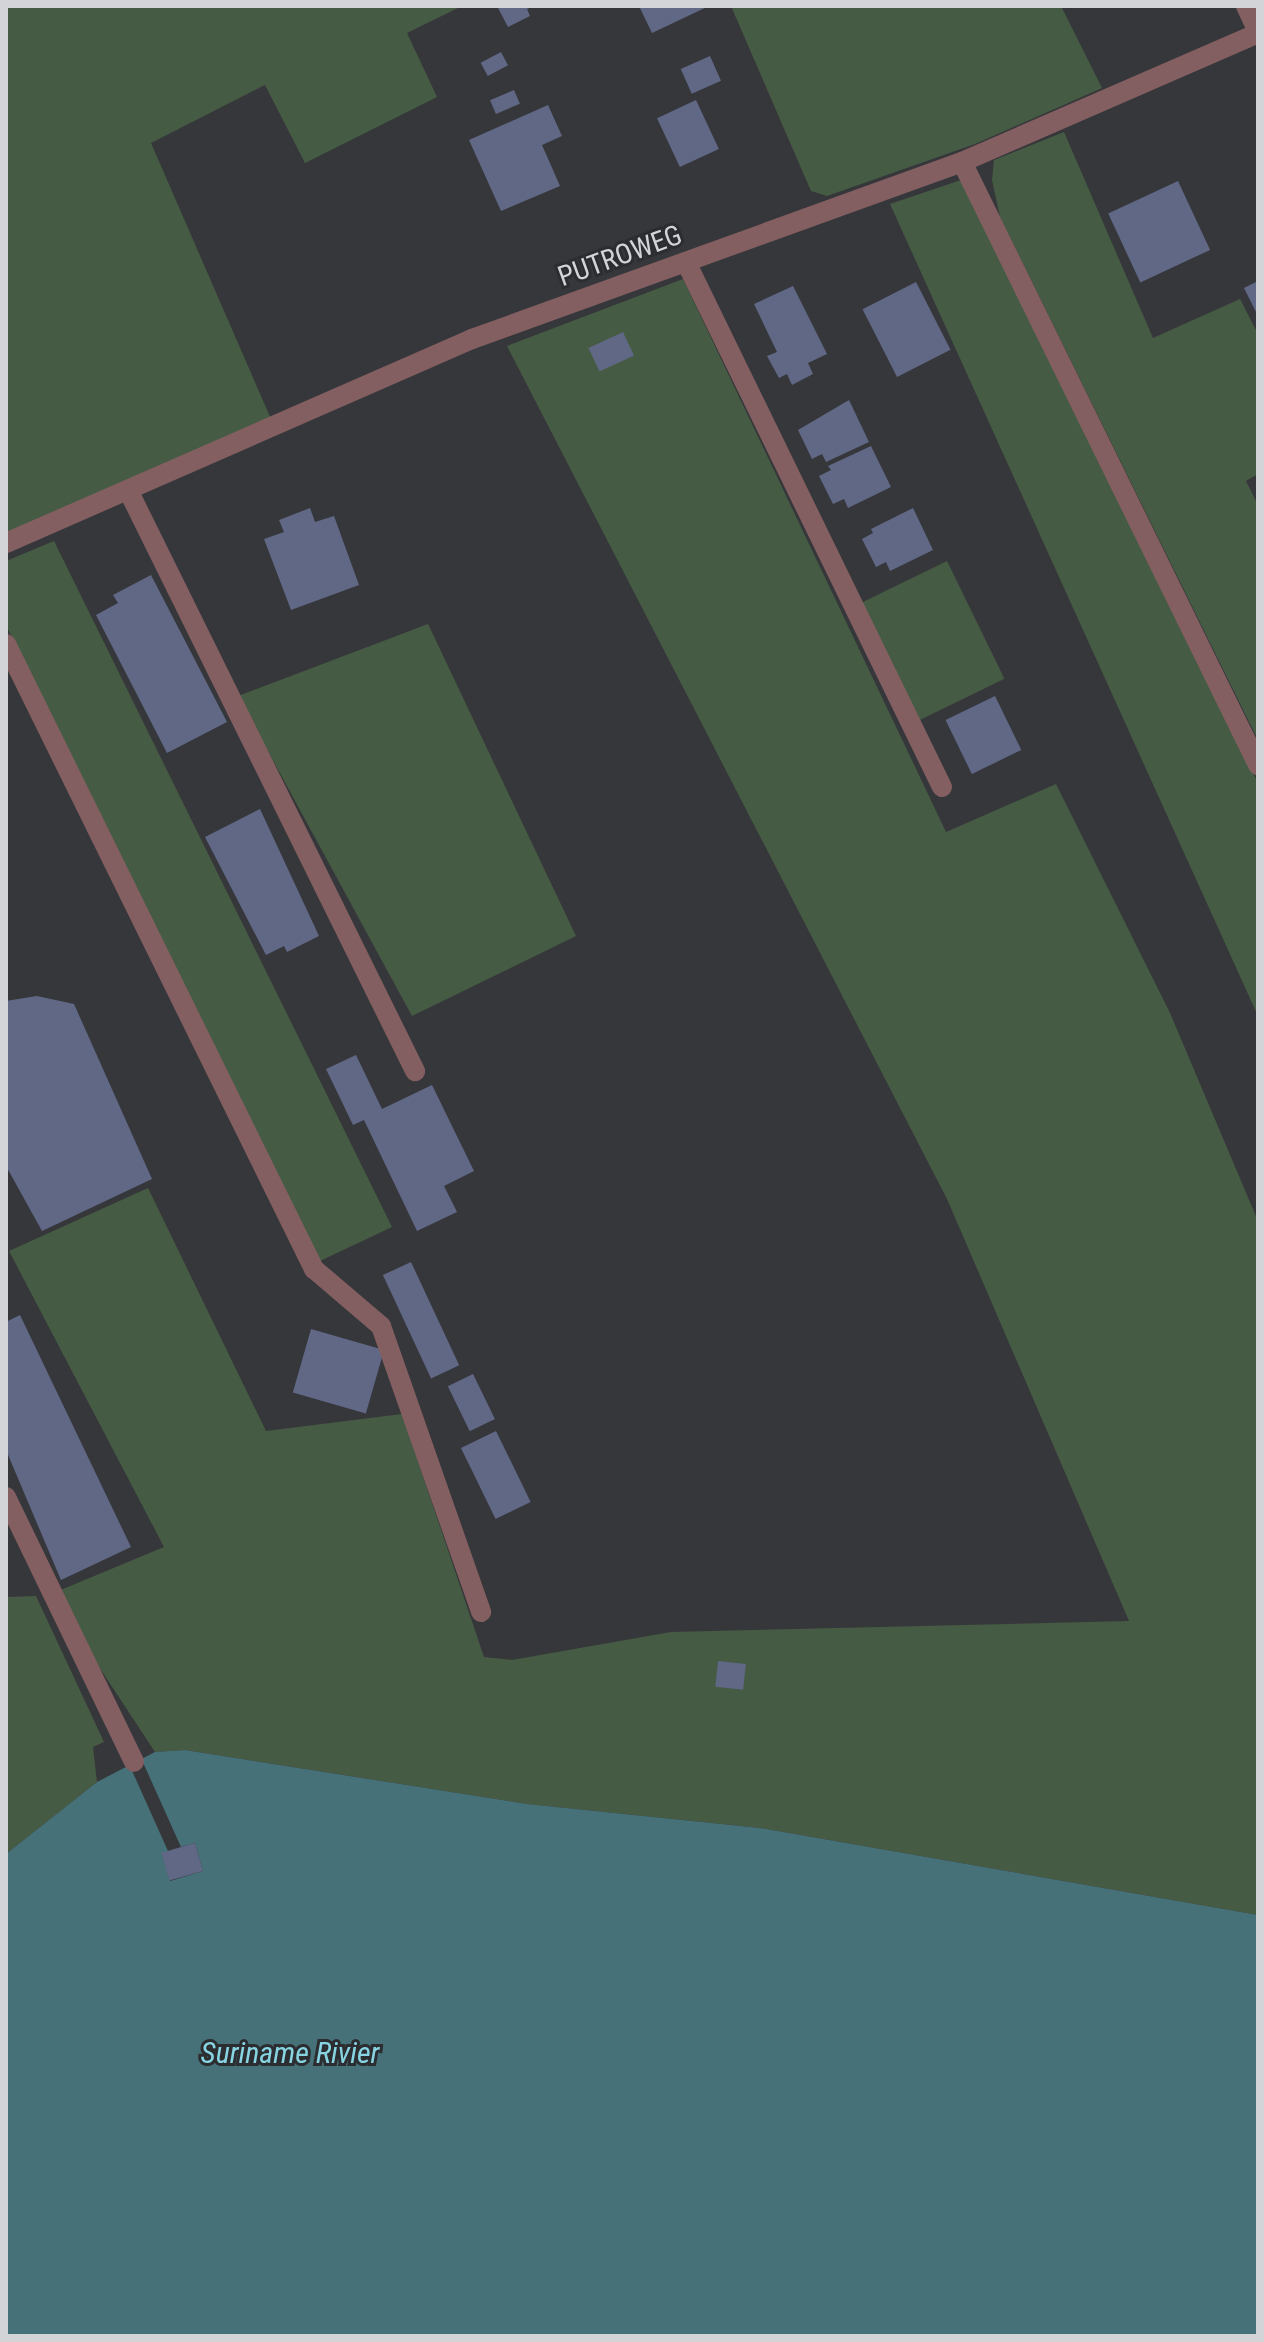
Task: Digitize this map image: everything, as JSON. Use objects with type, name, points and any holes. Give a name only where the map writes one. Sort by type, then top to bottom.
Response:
[{"type":"street","points":[[1246,6],[1258,33]]},
{"type":"street","name":"PUTROWEG","points":[[6,543],[129,492],[472,339],[962,162],[1258,33]]},
{"type":"street","points":[[962,162],[1258,765]]},
{"type":"street","points":[[686,262],[942,787]]},
{"type":"street","points":[[129,492],[415,1071]]},
{"type":"street","points":[[6,644],[314,1269],[381,1326],[481,1612]]},
{"type":"street","points":[[6,1497],[134,1762]]},
{"type":"green space","points":[[6,6],[462,6],[407,33],[437,97],[305,163],[265,85],[151,143],[271,419],[6,535]]},
{"type":"green space","points":[[731,6],[1061,6],[1102,88],[975,144],[827,196],[811,191]]},
{"type":"green space","points":[[1064,132],[1153,338],[1240,299],[1258,334],[1258,474],[1246,481],[1258,505],[1258,740],[1000,217],[992,180],[994,160]]},
{"type":"green space","points":[[964,179],[1258,783],[1258,1016],[890,204]]},
{"type":"green space","points":[[683,279],[946,832],[1056,784],[1170,1013],[1258,1221],[1258,1915],[760,1828],[527,1804],[185,1750],[155,1752],[51,1594],[164,1547],[9,1251],[148,1188],[266,1431],[402,1414],[484,1657],[512,1660],[671,1632],[1129,1621],[947,1199],[507,346]]},
{"type":"green space","points":[[54,541],[392,1227],[320,1261],[147,922],[6,625],[6,561]]},
{"type":"green space","points":[[947,561],[1004,679],[917,721],[860,604]]},
{"type":"green space","points":[[428,624],[576,936],[412,1016],[238,696]]},
{"type":"green space","points":[[36,1596],[104,1742],[93,1747],[97,1782],[6,1854],[6,1597]]},
{"type":"water","name":"Suriname Rivier","points":[[185,1750],[527,1804],[760,1828],[1258,1915],[1258,2336],[6,2336],[6,1854],[97,1782],[155,1752]]},
{"type":"pier","points":[[141,1758],[181,1847],[195,1843],[203,1871],[170,1881],[162,1854],[168,1851],[129,1764]]},
{"type":"building","points":[[497,6],[534,6],[527,9],[530,16],[508,27]]},
{"type":"building","points":[[639,6],[709,6],[652,33]]},
{"type":"building","points":[[501,52],[508,65],[488,76],[481,63]]},
{"type":"building","points":[[710,56],[721,81],[692,94],[681,69]]},
{"type":"building","points":[[514,90],[520,104],[496,114],[490,100]]},
{"type":"building","points":[[696,100],[719,149],[680,167],[657,118]]},
{"type":"building","points":[[548,105],[562,136],[542,145],[560,186],[501,211],[469,140]]},
{"type":"building","points":[[1178,181],[1210,250],[1140,282],[1108,214]]},
{"type":"building","points":[[1258,281],[1258,316],[1244,288]]},
{"type":"building","points":[[916,282],[951,350],[897,377],[863,309]]},
{"type":"building","points":[[793,286],[827,354],[808,363],[813,374],[792,385],[787,374],[779,378],[767,356],[777,352],[754,304]]},
{"type":"building","points":[[623,332],[634,356],[600,372],[589,348]]},
{"type":"building","points":[[849,400],[869,442],[826,462],[822,454],[812,459],[798,430]]},
{"type":"building","points":[[871,446],[891,487],[848,508],[844,499],[833,504],[819,476],[831,470],[828,466]]},
{"type":"building","points":[[310,508],[315,522],[334,516],[359,585],[291,610],[264,539],[284,532],[279,520]]},
{"type":"building","points":[[913,508],[933,550],[890,571],[886,562],[876,567],[862,539],[873,533],[871,529]]},
{"type":"building","points":[[151,575],[227,722],[167,753],[96,615],[118,603],[113,595]]},
{"type":"building","points":[[995,696],[1021,750],[972,774],[946,720]]},
{"type":"building","points":[[260,809],[319,936],[287,952],[284,946],[266,955],[205,837]]},
{"type":"building","points":[[37,996],[74,1004],[152,1179],[42,1231],[6,1166],[6,1001]]},
{"type":"building","points":[[356,1055],[382,1109],[432,1085],[474,1171],[444,1186],[457,1212],[417,1231],[364,1120],[353,1125],[326,1069]]},
{"type":"building","points":[[411,1262],[459,1365],[431,1378],[383,1275]]},
{"type":"building","points":[[20,1315],[131,1547],[61,1580],[6,1450],[6,1322]]},
{"type":"building","points":[[311,1329],[384,1350],[366,1413],[293,1392]]},
{"type":"building","points":[[473,1374],[495,1419],[470,1431],[448,1386]]},
{"type":"building","points":[[496,1431],[531,1502],[496,1519],[461,1448]]},
{"type":"building","points":[[718,1661],[746,1664],[743,1690],[715,1687]]},
{"type":"building","points":[[195,1843],[203,1871],[169,1881],[161,1853]]}]
